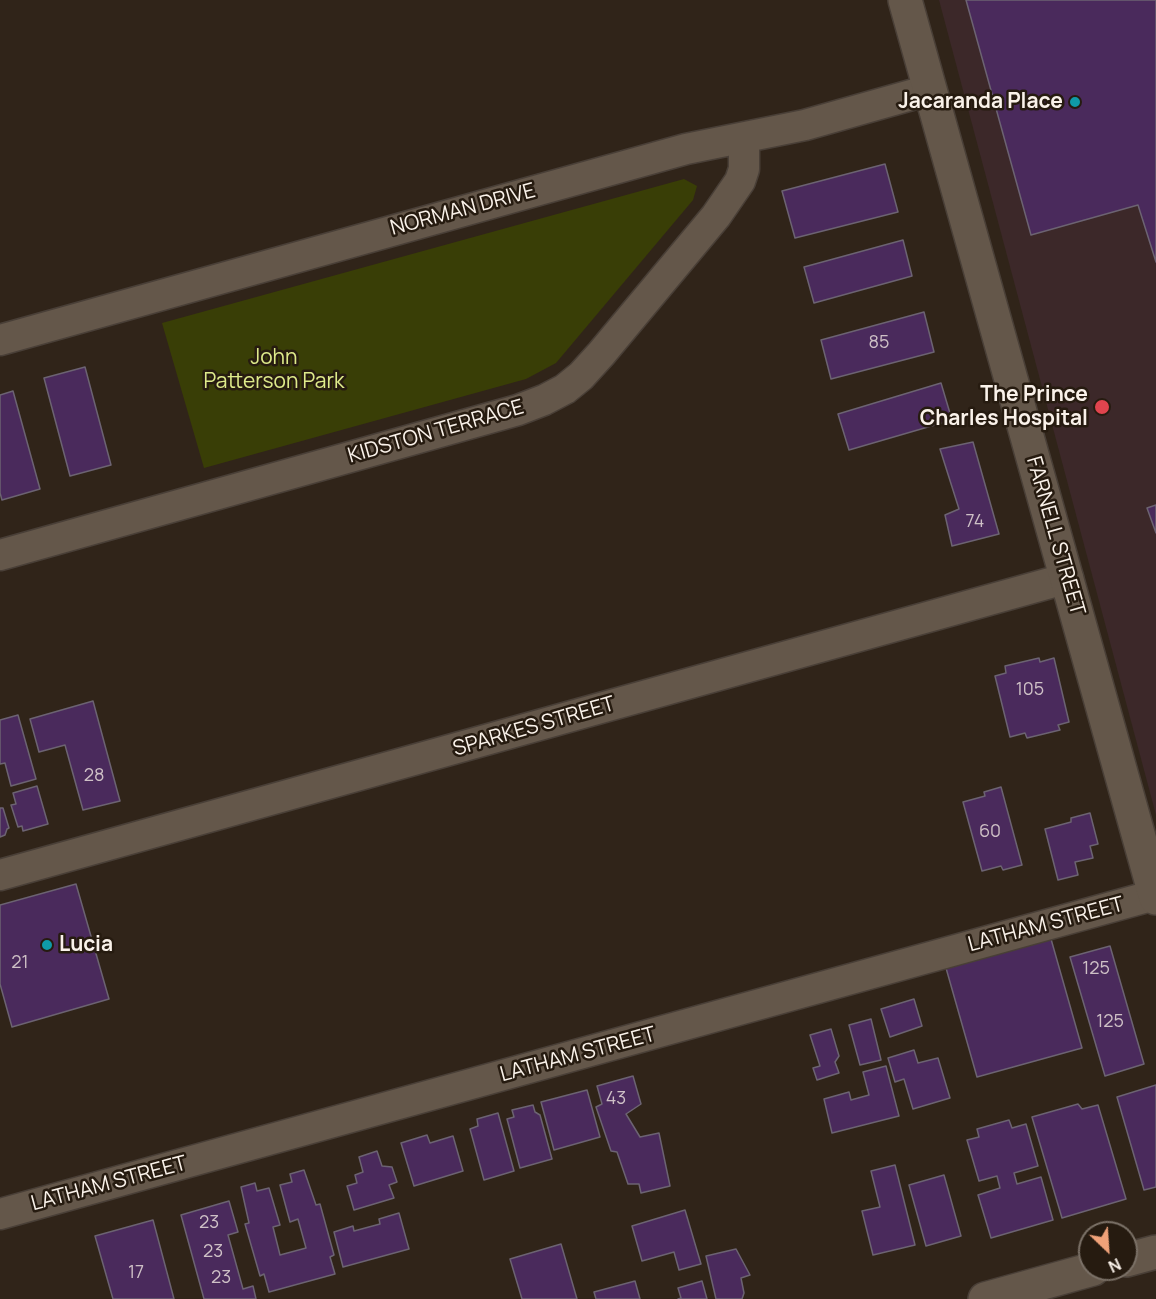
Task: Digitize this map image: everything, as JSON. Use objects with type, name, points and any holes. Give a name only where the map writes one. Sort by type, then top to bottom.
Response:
[{"type":"street","name":"FARNELL STREET","points":[[905,0],[1156,897]]},
{"type":"street","name":"NORMAN DRIVE","points":[[0,340],[686,149],[805,124],[929,90]]},
{"type":"street","name":"KIDSTON TERRACE","points":[[0,555],[518,410],[565,389],[581,376],[601,354],[716,216],[740,181],[744,169],[744,138]]},
{"type":"street","name":"SPARKES STREET","points":[[0,875],[1068,578]]},
{"type":"street","name":"LATHAM STREET","points":[[0,1214],[1156,897]]},
{"type":"street","points":[[1138,1256],[1156,1251]]},
{"type":"street","points":[[985,1299],[1078,1273]]},
{"type":"shaded area","name":"The Prince Charles Hospital","points":[[939,0],[1156,0],[1156,815]]},
{"type":"green space","name":"John Patterson Park","points":[[684,179],[697,186],[693,200],[556,363],[526,379],[204,468],[162,323]]},
{"type":"building","name":"Jacaranda Place","points":[[966,0],[1156,0],[1156,262],[1138,205],[1031,235]]},
{"type":"building","points":[[885,164],[898,212],[795,238],[782,191]]},
{"type":"building","points":[[903,240],[912,276],[814,303],[804,267]]},
{"type":"building","points":[[924,312],[934,352],[831,379],[821,340]]},
{"type":"building","points":[[85,367],[111,465],[70,476],[44,378]]},
{"type":"building","points":[[941,383],[952,420],[849,450],[838,414]]},
{"type":"building","points":[[13,391],[40,489],[2,500],[0,493],[0,395]]},
{"type":"building","points":[[973,442],[999,534],[952,546],[945,515],[959,509],[940,449]]},
{"type":"building","points":[[1156,505],[1156,533],[1147,508]]},
{"type":"building","points":[[1039,658],[1040,662],[1054,658],[1069,722],[1058,725],[1060,730],[1027,738],[1025,733],[1010,737],[995,676],[1006,673],[1005,666]]},
{"type":"building","points":[[93,701],[120,801],[83,810],[65,745],[39,752],[30,719]]},
{"type":"building","points":[[18,715],[36,779],[11,786],[5,763],[0,764],[0,720]]},
{"type":"building","points":[[37,786],[48,824],[23,831],[22,826],[18,827],[11,805],[16,804],[13,793]]},
{"type":"building","points":[[1001,787],[1022,865],[1003,870],[1001,866],[982,871],[963,802],[985,796],[984,792]]},
{"type":"building","points":[[0,808],[3,808],[9,828],[5,835],[0,837]]},
{"type":"building","points":[[1090,813],[1098,844],[1090,846],[1093,858],[1075,862],[1078,875],[1058,880],[1045,829],[1071,822],[1071,818]]},
{"type":"building","name":"Lucia","points":[[76,884],[109,999],[12,1027],[0,984],[0,905]]},
{"type":"building","points":[[1051,939],[1082,1048],[977,1077],[946,968]]},
{"type":"building","points":[[1110,946],[1144,1064],[1105,1076],[1070,957]]},
{"type":"building","points":[[914,999],[922,1026],[890,1037],[881,1009]]},
{"type":"building","points":[[871,1019],[881,1060],[860,1065],[849,1025]]},
{"type":"building","points":[[831,1029],[839,1056],[835,1062],[839,1073],[817,1080],[813,1068],[820,1066],[810,1035]]},
{"type":"building","points":[[914,1050],[918,1063],[938,1058],[950,1098],[913,1109],[904,1079],[895,1082],[888,1058]]},
{"type":"building","points":[[886,1066],[899,1116],[832,1133],[824,1099],[849,1092],[851,1100],[869,1095],[863,1072]]},
{"type":"building","points":[[633,1076],[641,1104],[626,1114],[640,1137],[659,1133],[670,1186],[641,1193],[639,1184],[628,1184],[617,1152],[611,1151],[596,1107],[602,1104],[597,1086]]},
{"type":"building","points":[[1156,1085],[1156,1187],[1144,1190],[1117,1097]]},
{"type":"building","points":[[587,1090],[600,1137],[554,1150],[541,1102]]},
{"type":"building","points":[[1078,1104],[1082,1109],[1098,1105],[1126,1199],[1062,1218],[1032,1117]]},
{"type":"building","points":[[533,1105],[535,1112],[540,1115],[552,1159],[520,1168],[507,1119],[514,1117],[512,1110]]},
{"type":"building","points":[[498,1113],[514,1171],[484,1180],[470,1129],[478,1126],[477,1119]]},
{"type":"building","points":[[1009,1120],[1012,1128],[1026,1124],[1038,1166],[1014,1173],[1017,1184],[1041,1177],[1053,1220],[991,1238],[978,1195],[1000,1188],[997,1176],[979,1181],[967,1140],[979,1137],[977,1129]]},
{"type":"building","points":[[427,1135],[430,1143],[453,1136],[463,1171],[414,1186],[401,1143]]},
{"type":"building","points":[[377,1151],[382,1166],[392,1167],[397,1182],[389,1185],[394,1198],[354,1210],[347,1186],[357,1183],[355,1175],[363,1172],[359,1157]]},
{"type":"building","points":[[895,1165],[915,1245],[873,1255],[862,1211],[880,1207],[871,1171]]},
{"type":"building","points":[[304,1170],[316,1205],[320,1204],[334,1255],[330,1257],[335,1274],[269,1292],[264,1274],[260,1276],[245,1224],[249,1223],[241,1187],[255,1183],[257,1191],[269,1188],[280,1225],[273,1227],[280,1255],[306,1248],[298,1219],[290,1222],[280,1185],[292,1182],[290,1174]]},
{"type":"building","points":[[944,1175],[961,1236],[926,1246],[909,1185]]},
{"type":"building","points":[[229,1201],[238,1232],[228,1235],[243,1289],[253,1286],[256,1299],[204,1299],[181,1215]]},
{"type":"building","points":[[685,1210],[701,1264],[679,1270],[674,1252],[642,1261],[632,1226]]},
{"type":"building","points":[[399,1213],[409,1249],[343,1267],[334,1232],[353,1226],[354,1231],[380,1224],[379,1219]]},
{"type":"building","points":[[153,1220],[174,1299],[113,1299],[95,1236]]},
{"type":"building","points":[[561,1244],[577,1299],[522,1299],[510,1259]]},
{"type":"building","points":[[736,1249],[750,1275],[741,1278],[744,1293],[742,1299],[716,1299],[706,1256]]},
{"type":"building","points":[[635,1281],[640,1299],[596,1299],[594,1292]]},
{"type":"building","points":[[702,1281],[707,1299],[678,1299],[681,1298],[678,1288]]},
{"type":"place","name":"Jacaranda Place","points":[[1075,102]]},
{"type":"place","name":"The Prince Charles Hospital","points":[[1102,407]]},
{"type":"place","name":"Lucia","points":[[47,945]]}]
